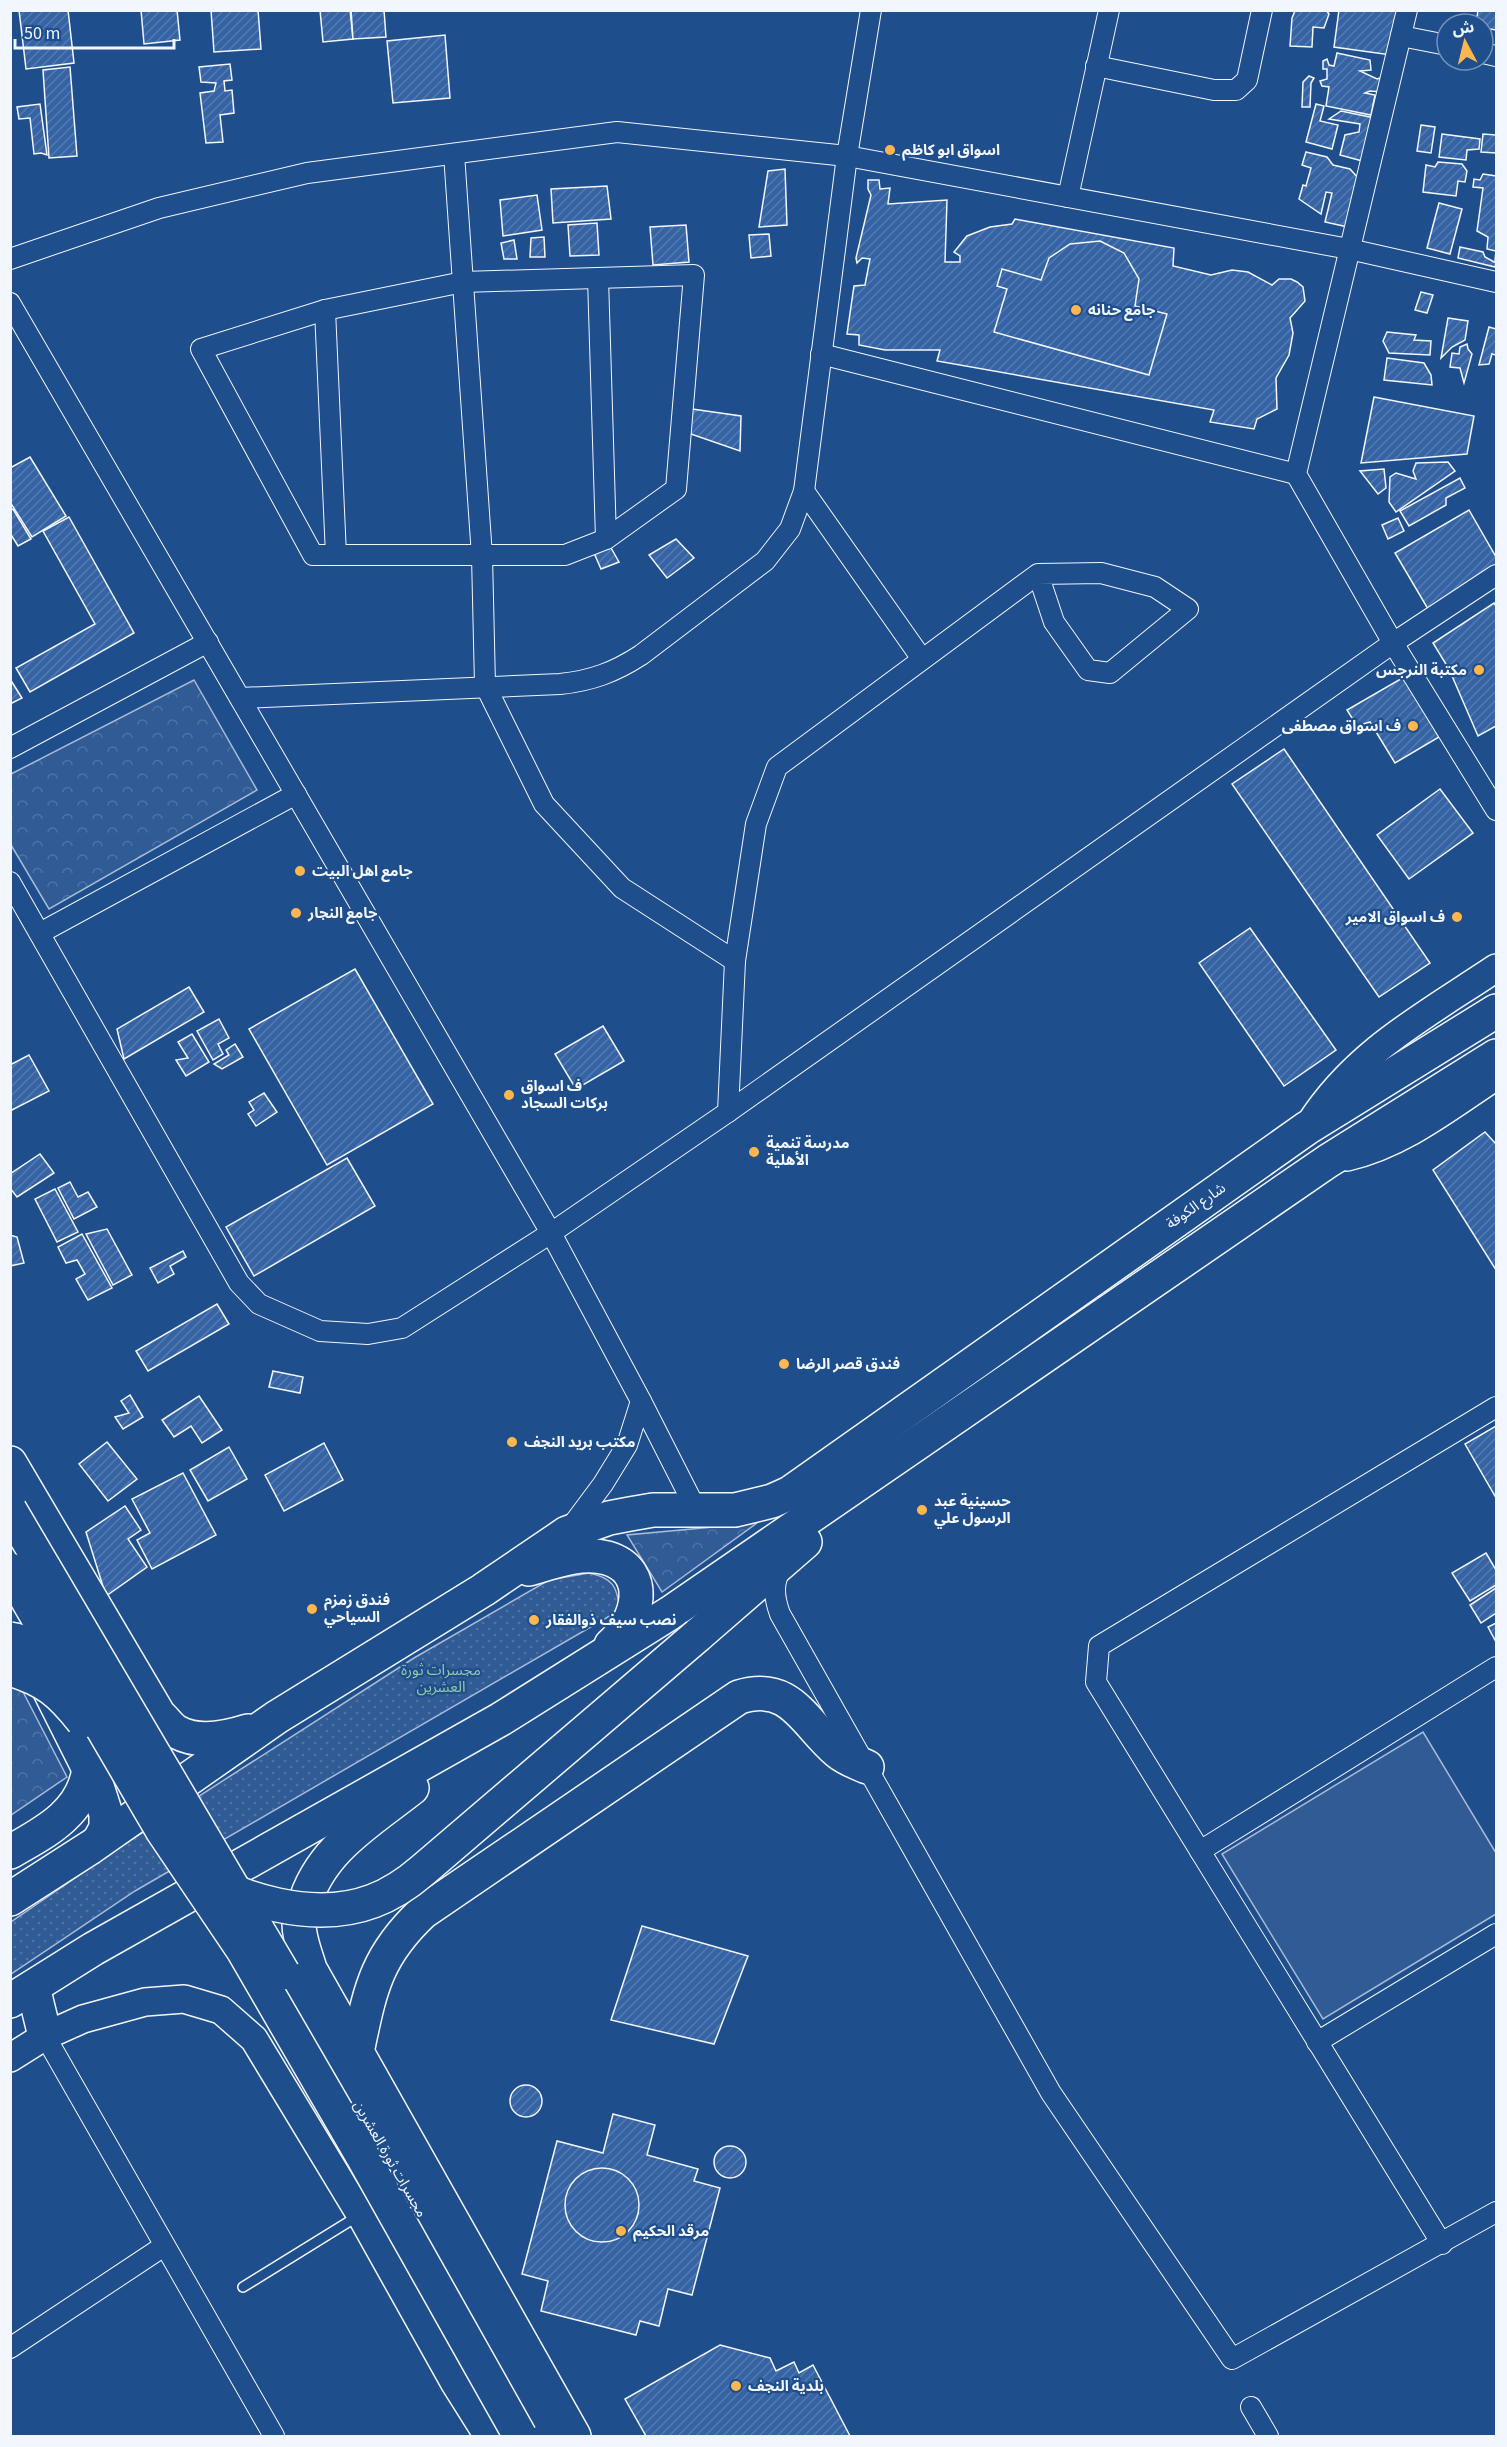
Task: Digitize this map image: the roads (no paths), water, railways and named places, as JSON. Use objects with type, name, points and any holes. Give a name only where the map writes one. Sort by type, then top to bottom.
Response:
[{"type":"highway","name":"شارع الكوفة","points":[[483,1590],[567,1533],[609,1518],[664,1510],[716,1512],[745,1508],[772,1501],[789,1492],[1307,1128],[1497,1011]]},
{"type":"highway","points":[[45,2036],[22,1994],[93,1949],[501,1719],[582,1669],[670,1613],[917,1445],[1328,1161],[1497,1056]]},
{"type":"highway","points":[[10,1669],[46,1683],[68,1702],[125,1776],[170,1842],[201,1875],[264,1902],[300,1909],[317,1910],[372,1902],[404,1885],[423,1870],[917,1445]]},
{"type":"highway","points":[[10,1463],[159,1715],[175,1731],[191,1737],[210,1739],[232,1736],[277,1717]]},
{"type":"highway","name":"مجسرات ثورة العشرين","points":[[10,1510],[283,1973],[548,2436]]},
{"type":"highway","points":[[10,1591],[28,1591],[48,1579],[57,1558],[53,1535]]},
{"type":"highway","points":[[10,1899],[95,1844],[277,1717],[483,1590],[519,1572],[570,1557],[594,1557],[617,1562],[633,1580],[637,1592],[630,1622],[619,1638],[582,1669]]},
{"type":"highway","name":"مجسرات ثورة العشرين","points":[[10,1570],[170,1842],[243,1950],[520,2436]]},
{"type":"highway","points":[[10,1612],[89,1768],[106,1814],[106,1828],[95,1844],[79,1850],[39,1846],[13,1851]]},
{"type":"highway","points":[[10,1639],[49,1654],[86,1677],[104,1693],[152,1748]]},
{"type":"highway","points":[[357,2052],[371,1987],[386,1956],[406,1928],[423,1912],[739,1697],[753,1692],[767,1692],[781,1696],[793,1704],[840,1754],[867,1767]]},
{"type":"highway","points":[[501,1719],[336,1850],[320,1868],[309,1888],[299,1923],[310,1969],[574,2436]]},
{"type":"highway","points":[[13,1851],[42,1834],[66,1815],[83,1795],[89,1768]]},
{"type":"main road","points":[[1307,1128],[1339,1083],[1381,1044],[1497,968]]},
{"type":"main road","points":[[1328,1161],[1371,1151],[1398,1139],[1497,1076]]},
{"type":"main road","points":[[10,2058],[45,2036],[83,2019],[145,2002],[184,1999],[221,2010],[254,2039],[360,2214],[454,2382],[488,2436]]},
{"type":"street","points":[[240,698],[577,682],[594,679],[627,665],[765,561],[790,529],[804,491],[847,156],[871,10]]},
{"type":"street","points":[[1068,197],[1108,10]]},
{"type":"street","points":[[1096,66],[1214,90],[1236,90],[1247,80],[1262,10]]},
{"type":"street","points":[[1407,10],[1296,474],[1393,643],[1497,810]]},
{"type":"street","points":[[1401,36],[1435,43]]},
{"type":"street","points":[[10,259],[159,208],[307,173],[617,132],[847,156],[1349,249],[1497,282]]},
{"type":"street","points":[[454,154],[482,556],[484,686],[544,804],[622,888],[735,961]]},
{"type":"street","points":[[694,275],[676,489],[606,539],[565,555],[313,555],[201,349],[325,310],[463,282],[598,278],[694,275]]},
{"type":"street","points":[[598,278],[606,539]]},
{"type":"street","points":[[10,303],[551,1233],[697,1511]]},
{"type":"street","points":[[325,310],[336,555]]},
{"type":"street","points":[[821,354],[1296,474]]},
{"type":"street","points":[[804,491],[922,659]]},
{"type":"street","points":[[728,1112],[735,961],[756,824],[777,767],[1038,574],[1101,573],[1155,587],[1188,609],[1110,673],[1088,670],[1053,622],[1038,574]]},
{"type":"street","points":[[10,882],[239,1283],[259,1304],[320,1331],[368,1334],[402,1328],[551,1233],[728,1112],[1393,643],[1497,575]]},
{"type":"street","points":[[10,748],[208,642]]},
{"type":"street","points":[[40,933],[296,794]]},
{"type":"street","points":[[567,1533],[603,1484],[627,1445],[641,1401]]},
{"type":"street","points":[[1442,2244],[1096,1682],[1099,1646],[1497,1407]]},
{"type":"street","points":[[793,1554],[780,1570],[774,1585],[780,1614],[1051,2093],[1232,2359],[1497,2212]]},
{"type":"street","points":[[1200,1851],[1497,1667]]},
{"type":"street","points":[[1317,2042],[1497,1934]]},
{"type":"street","points":[[45,2036],[274,2436]]},
{"type":"street","points":[[10,2348],[164,2246]]},
{"type":"street","points":[[1251,2407],[1268,2436]]},
{"type":"lane","points":[[243,2287],[360,2214]]},
{"type":"place","name":"اسواق ابو كاظم","points":[[890,150]]},
{"type":"place","name":"جامع حنانه","points":[[1076,310]]},
{"type":"place","name":"مكتبة النرجس","points":[[1479,670]]},
{"type":"place","name":"ف اسواق مصطفى","points":[[1413,726]]},
{"type":"place","name":"جامع اهل البيت","points":[[300,871]]},
{"type":"place","name":"جامع النجار","points":[[296,913]]},
{"type":"place","name":"ف اسواق الامير","points":[[1457,917]]},
{"type":"place","name":"ف اسواق بركات السجاد","points":[[509,1095]]},
{"type":"place","name":"مدرسة تنمية الأهلية","points":[[754,1152]]},
{"type":"place","name":"فندق قصر الرضا","points":[[784,1364]]},
{"type":"place","name":"مكتب بريد النجف","points":[[512,1442]]},
{"type":"place","name":"حسينية عبد الرسول علي","points":[[922,1510]]},
{"type":"place","name":"فندق زمزم السياحي","points":[[312,1609]]},
{"type":"place","name":"نصب سيف ذوالفقار","points":[[534,1620]]},
{"type":"place","name":"مرقد الحكيم","points":[[621,2231]]},
{"type":"place","name":"بلدية النجف","points":[[736,2386]]}]
